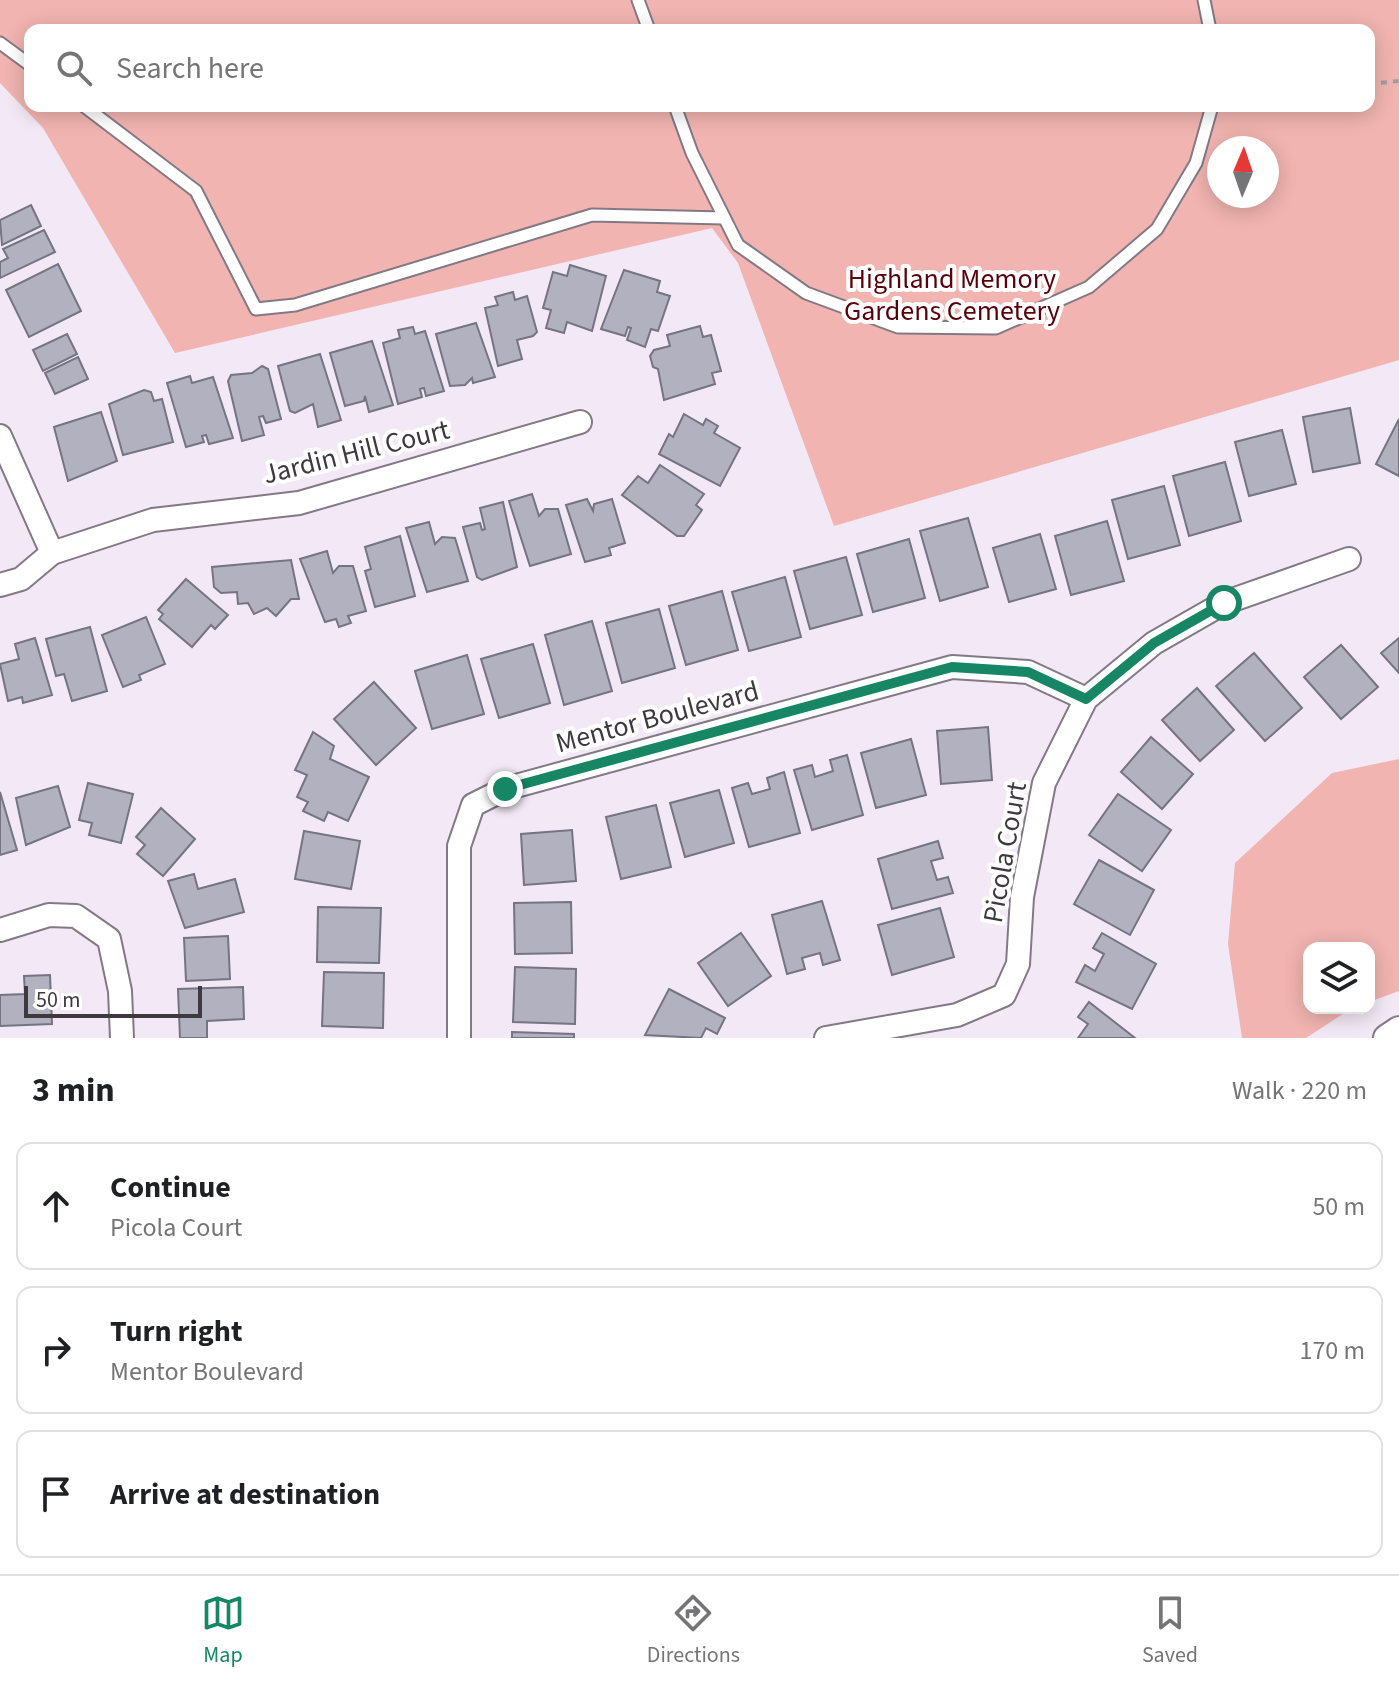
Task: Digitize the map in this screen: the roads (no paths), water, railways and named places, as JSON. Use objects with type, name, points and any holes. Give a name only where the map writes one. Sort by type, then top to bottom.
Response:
[{"type":"street","name":"Jardin Hill Court","points":[[52,553],[153,520],[299,503],[580,422]]},
{"type":"street","points":[[0,436],[52,553],[21,579],[0,585]]},
{"type":"street","name":"Picola Court","points":[[826,1038],[957,1015],[1004,995],[1018,964],[1022,897],[1044,783],[1086,699],[1154,643],[1224,603],[1349,559]]},
{"type":"street","name":"Mentor Boulevard","points":[[459,1038],[459,846],[473,805],[505,789],[952,667],[1028,672],[1086,699]]},
{"type":"street","points":[[0,930],[49,915],[76,916],[109,939],[120,991],[122,1038]]},
{"type":"street","points":[[1387,1038],[1399,1030]]},
{"type":"lane","points":[[638,0],[647,24]]},
{"type":"lane","points":[[1204,0],[1209,24]]},
{"type":"lane","points":[[0,43],[24,61]]},
{"type":"lane","points":[[92,112],[196,191],[256,309],[295,305],[592,215],[724,218]]},
{"type":"lane","points":[[677,112],[692,153],[738,245],[806,293],[898,327],[996,328],[1089,287],[1157,229],[1196,163],[1210,112]]},
{"type":"park label","name":"Highland Memory Gardens Cemetery","points":[[952,294]]}]
